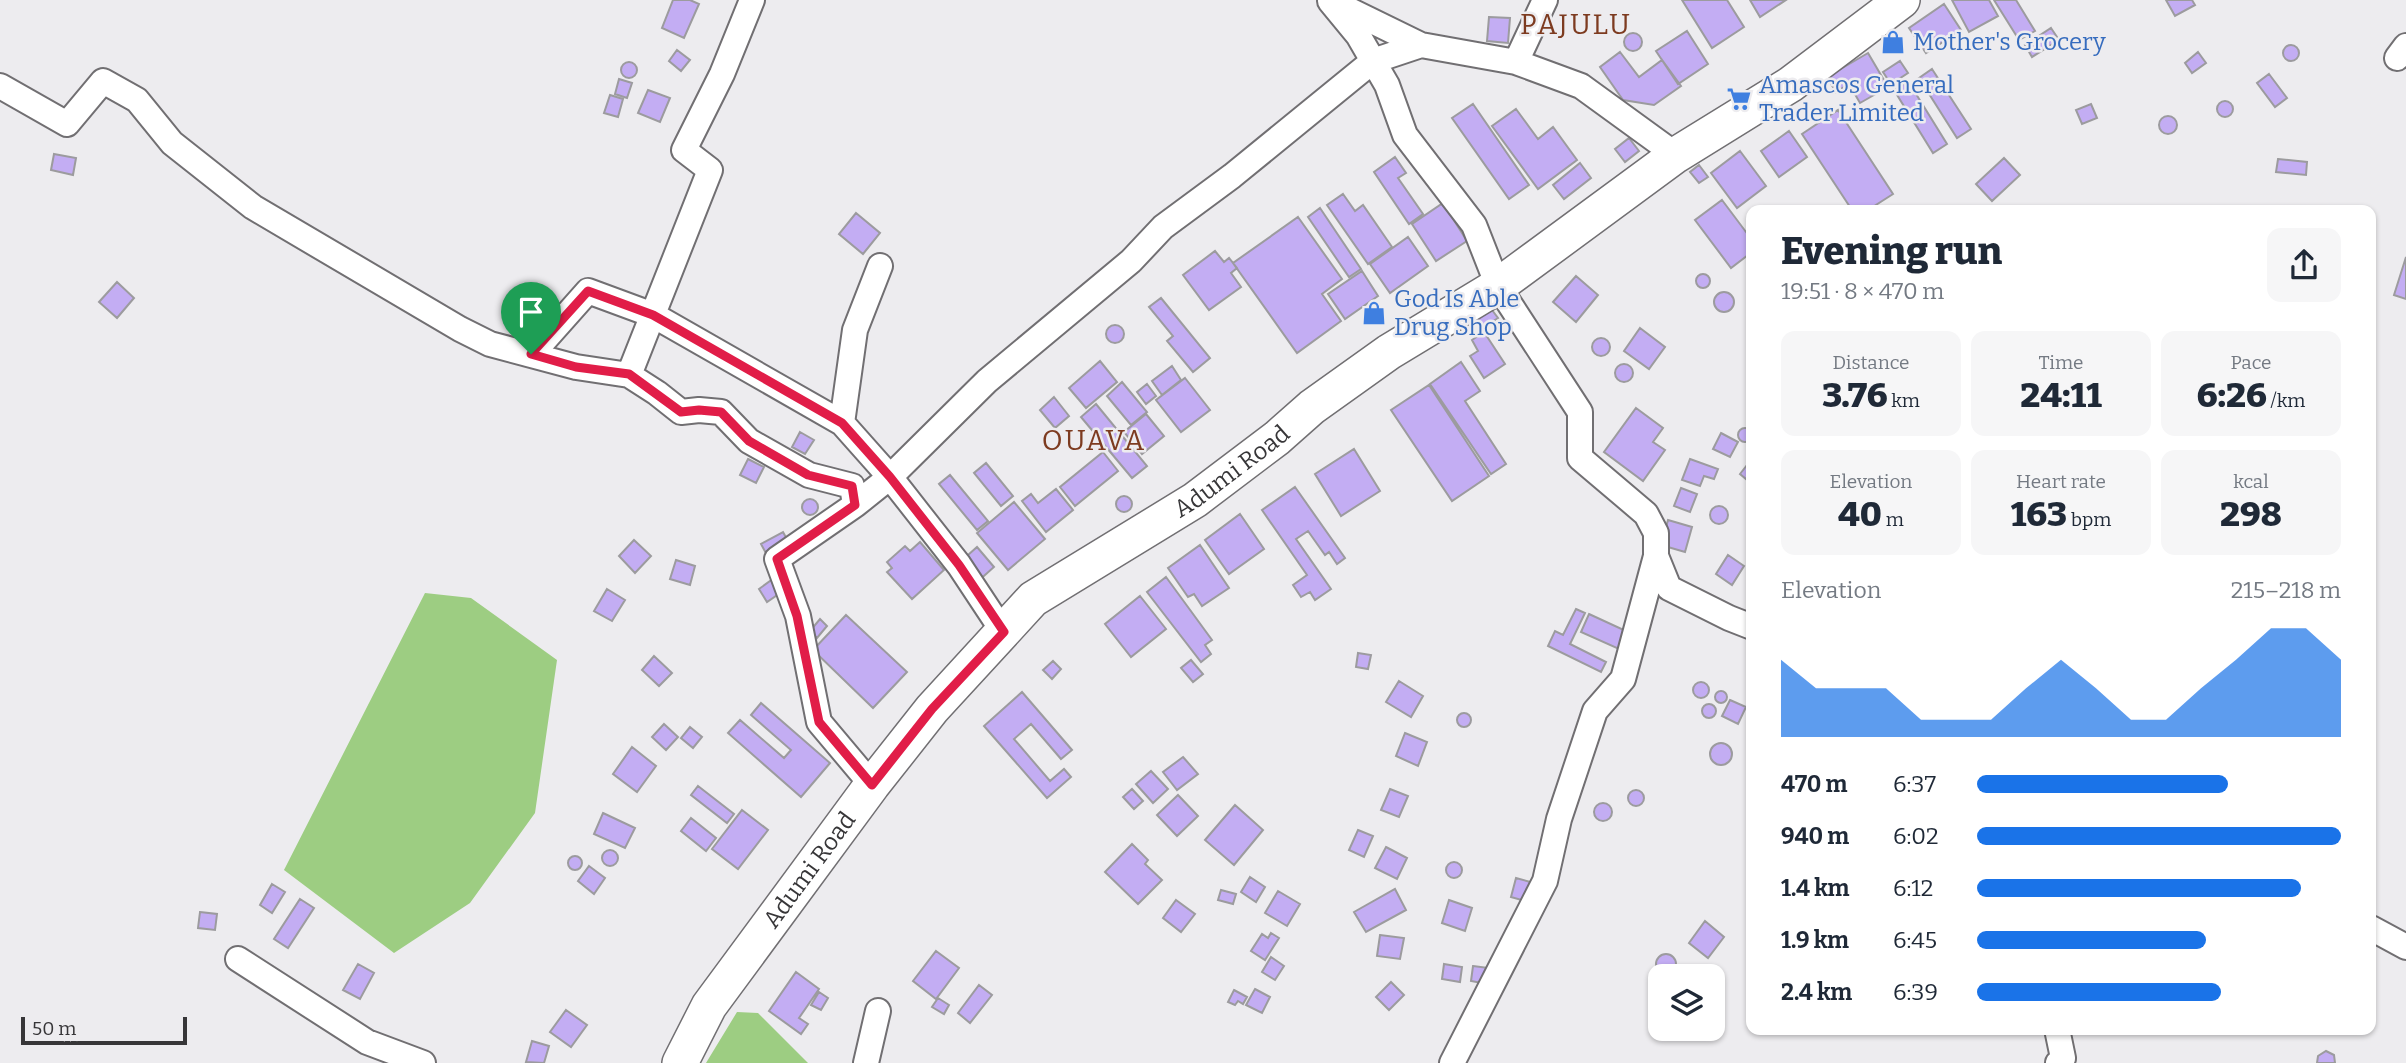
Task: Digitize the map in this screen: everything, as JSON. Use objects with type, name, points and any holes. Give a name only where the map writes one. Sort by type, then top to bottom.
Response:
[{"type":"main road","name":"Adumi Road","points":[[680,1063],[709,1006],[872,785],[932,709],[1033,599],[1195,500],[1277,438],[1312,407],[1389,352],[1497,286],[1676,155],[1791,84],[1902,0]]},
{"type":"street","points":[[629,374],[710,170],[684,150],[722,74],[752,0]]},
{"type":"street","points":[[1329,0],[1421,45],[1516,62],[1581,86],[1676,155]]},
{"type":"street","points":[[1329,0],[1358,35],[1387,85],[1405,135],[1474,225],[1497,286],[1580,412],[1580,458],[1646,514],[1656,533],[1656,556],[1623,679],[1595,711],[1559,820],[1545,881],[1452,1063]]},
{"type":"street","points":[[1516,62],[1545,0]]},
{"type":"street","points":[[872,785],[819,722],[797,616],[777,559],[855,505],[890,477],[987,381],[1131,261],[1163,228],[1232,176],[1347,80],[1373,61],[1421,45]]},
{"type":"street","points":[[0,86],[68,124],[103,81],[136,100],[172,143],[253,207],[460,329],[490,344],[576,367],[629,374],[681,412],[721,412],[749,441],[808,475],[852,486],[855,505]]},
{"type":"street","points":[[842,423],[855,330],[880,266]]},
{"type":"street","points":[[531,354],[588,291],[653,315],[842,423],[890,477],[959,565],[1004,632]]},
{"type":"street","points":[[1656,556],[1669,588],[1746,625]]},
{"type":"street","points":[[2376,931],[2406,947]]},
{"type":"street","points":[[238,960],[367,1042],[423,1063]]},
{"type":"street","points":[[866,1063],[878,1011]]},
{"type":"street","points":[[2058,1035],[2063,1058],[2058,1063]]},
{"type":"green space","points":[[425,593],[471,598],[557,660],[535,813],[470,903],[394,953],[284,870]]},
{"type":"green space","points":[[737,1012],[758,1013],[808,1063],[706,1063]]},
{"type":"building","points":[[673,0],[690,0],[699,4],[684,38],[662,28]]},
{"type":"building","points":[[1682,0],[1727,0],[1744,27],[1712,48]]},
{"type":"building","points":[[1750,0],[1786,0],[1760,17]]},
{"type":"building","points":[[1952,0],[1989,0],[1998,16],[1969,32]]},
{"type":"building","points":[[1994,0],[2016,0],[2035,31],[2019,40]]},
{"type":"building","points":[[2166,0],[2192,0],[2195,5],[2175,16]]},
{"type":"building","points":[[1944,4],[1961,30],[1926,53],[1909,28]]},
{"type":"building","points":[[1489,17],[1510,18],[1508,43],[1487,41]]},
{"type":"building","points":[[2051,28],[2059,40],[2032,57],[2025,45]]},
{"type":"building","points":[[1687,31],[1708,64],[1678,84],[1656,51]]},
{"type":"building","points":[[1633,33],[1639,36],[1642,42],[1639,48],[1633,51],[1627,48],[1624,42],[1627,36]]},
{"type":"building","points":[[2291,45],[2299,53],[2291,61],[2283,53]]},
{"type":"building","points":[[677,50],[690,60],[681,71],[669,61]]},
{"type":"building","points":[[1620,52],[1639,77],[1662,60],[1681,86],[1654,105],[1623,100],[1600,67]]},
{"type":"building","points":[[2198,52],[2206,63],[2192,73],[2185,63]]},
{"type":"building","points":[[1868,53],[1888,87],[1860,103],[1849,84],[1836,92],[1827,77]]},
{"type":"building","points":[[1900,61],[1908,73],[1891,84],[1883,72]]},
{"type":"building","points":[[629,62],[635,64],[635,76],[629,78],[623,76],[621,70],[623,64]]},
{"type":"building","points":[[1932,69],[1971,129],[1957,138],[1919,78]]},
{"type":"building","points":[[2269,74],[2287,98],[2275,107],[2257,83]]},
{"type":"building","points":[[619,79],[632,83],[627,98],[615,94]]},
{"type":"building","points":[[1908,81],[1947,144],[1933,153],[1894,90]]},
{"type":"building","points":[[648,90],[670,98],[660,122],[638,113]]},
{"type":"building","points":[[610,95],[623,99],[618,117],[604,113]]},
{"type":"building","points":[[2225,101],[2233,109],[2225,117],[2217,109]]},
{"type":"building","points":[[1473,104],[1529,185],[1509,199],[1452,118]]},
{"type":"building","points":[[2091,104],[2097,118],[2082,124],[2076,110]]},
{"type":"building","points":[[1516,109],[1538,139],[1553,127],[1577,160],[1538,189],[1492,126]]},
{"type":"building","points":[[1838,110],[1893,194],[1876,205],[1849,205],[1802,134]]},
{"type":"building","points":[[2168,116],[2174,119],[2177,125],[2174,131],[2168,134],[2162,131],[2159,125],[2162,119]]},
{"type":"building","points":[[1789,131],[1807,157],[1779,177],[1761,151]]},
{"type":"building","points":[[1629,138],[1639,151],[1625,162],[1615,149]]},
{"type":"building","points":[[1740,151],[1766,186],[1737,208],[1711,173]]},
{"type":"building","points":[[54,154],[76,158],[73,175],[51,170]]},
{"type":"building","points":[[1395,157],[1406,173],[1398,178],[1423,214],[1409,224],[1374,172]]},
{"type":"building","points":[[2004,158],[2020,175],[1992,201],[1976,184]]},
{"type":"building","points":[[2278,159],[2307,162],[2306,175],[2276,172]]},
{"type":"building","points":[[1580,163],[1591,178],[1564,199],[1553,185]]},
{"type":"building","points":[[1699,165],[1708,177],[1699,183],[1690,172]]},
{"type":"building","points":[[1343,194],[1355,211],[1363,205],[1392,247],[1368,264],[1327,205]]},
{"type":"building","points":[[1722,200],[1746,232],[1746,257],[1731,268],[1695,220]]},
{"type":"building","points":[[1443,203],[1467,241],[1436,261],[1412,224]]},
{"type":"building","points":[[1320,208],[1361,269],[1349,277],[1308,217]]},
{"type":"building","points":[[856,213],[880,233],[863,254],[839,234]]},
{"type":"building","points":[[1298,217],[1342,279],[1322,294],[1341,321],[1297,353],[1233,263]]},
{"type":"building","points":[[1408,237],[1428,266],[1390,293],[1370,264]]},
{"type":"building","points":[[1215,251],[1224,262],[1229,258],[1237,268],[1231,273],[1241,287],[1209,310],[1183,275]]},
{"type":"building","points":[[2406,257],[2406,299],[2394,295]]},
{"type":"building","points":[[1362,271],[1378,296],[1345,319],[1328,294]]},
{"type":"building","points":[[1703,274],[1708,276],[1708,286],[1703,288],[1698,286],[1696,281],[1698,276]]},
{"type":"building","points":[[1576,276],[1598,295],[1576,322],[1553,302]]},
{"type":"building","points":[[117,282],[134,298],[117,318],[99,302]]},
{"type":"building","points":[[1724,292],[1731,295],[1734,302],[1731,309],[1724,312],[1717,309],[1714,302],[1717,295]]},
{"type":"building","points":[[1161,298],[1210,358],[1193,372],[1167,341],[1173,336],[1149,307]]},
{"type":"building","points":[[1492,310],[1498,318],[1481,329],[1473,317],[1481,311],[1484,315]]},
{"type":"building","points":[[1115,325],[1123,330],[1124,334],[1119,342],[1115,343],[1107,338],[1106,334],[1111,326]]},
{"type":"building","points":[[1640,328],[1665,347],[1649,369],[1624,351]]},
{"type":"building","points":[[1484,332],[1505,364],[1484,378],[1470,356],[1478,351],[1472,340]]},
{"type":"building","points":[[1597,338],[1605,338],[1610,347],[1608,354],[1597,356],[1592,351],[1592,343]]},
{"type":"building","points":[[1100,361],[1117,382],[1086,408],[1069,388]]},
{"type":"building","points":[[1461,362],[1480,391],[1465,401],[1506,464],[1491,474],[1430,384]]},
{"type":"building","points":[[1624,364],[1630,367],[1633,373],[1630,379],[1624,382],[1618,379],[1615,373],[1618,367]]},
{"type":"building","points":[[1172,366],[1181,380],[1162,395],[1152,381]]},
{"type":"building","points":[[1185,378],[1210,410],[1181,432],[1156,400]]},
{"type":"building","points":[[1122,382],[1147,412],[1131,425],[1107,396]]},
{"type":"building","points":[[1147,384],[1156,396],[1146,404],[1137,392]]},
{"type":"building","points":[[1429,385],[1489,476],[1452,501],[1391,410]]},
{"type":"building","points":[[1054,397],[1069,416],[1055,428],[1040,410]]},
{"type":"building","points":[[1096,404],[1147,466],[1132,478],[1081,417]]},
{"type":"building","points":[[1636,408],[1663,428],[1653,442],[1665,450],[1643,481],[1604,452]]},
{"type":"building","points":[[1146,414],[1164,436],[1142,454],[1124,432]]},
{"type":"building","points":[[1745,428],[1745,442],[1740,440],[1738,435],[1740,430]]},
{"type":"building","points":[[800,432],[814,440],[805,454],[792,447]]},
{"type":"building","points":[[1721,433],[1738,442],[1730,457],[1713,449]]},
{"type":"building","points":[[1354,449],[1380,491],[1341,516],[1315,474]]},
{"type":"building","points":[[1103,452],[1118,471],[1075,506],[1060,487]]},
{"type":"building","points":[[748,459],[764,467],[756,483],[740,475]]},
{"type":"building","points":[[1690,459],[1718,469],[1714,479],[1704,476],[1700,486],[1682,480]]},
{"type":"building","points":[[986,463],[1013,496],[1001,506],[974,473]]},
{"type":"building","points":[[1746,466],[1746,479],[1740,474]]},
{"type":"building","points":[[950,475],[988,521],[977,530],[939,484]]},
{"type":"building","points":[[1295,487],[1345,558],[1337,564],[1329,552],[1325,555],[1308,531],[1296,539],[1331,589],[1315,600],[1310,592],[1301,597],[1293,585],[1307,575],[1262,510]]},
{"type":"building","points":[[1681,488],[1697,494],[1690,512],[1674,506]]},
{"type":"building","points":[[1056,489],[1073,510],[1046,532],[1022,501],[1031,494],[1038,503]]},
{"type":"building","points":[[1124,496],[1132,504],[1124,512],[1116,504]]},
{"type":"building","points":[[807,499],[813,499],[818,507],[816,513],[807,515],[802,510],[802,504]]},
{"type":"building","points":[[1014,502],[1045,539],[1008,570],[977,533]]},
{"type":"building","points":[[1715,506],[1723,506],[1728,515],[1726,522],[1715,524],[1710,519],[1710,511]]},
{"type":"building","points":[[1240,514],[1264,549],[1229,574],[1205,540]]},
{"type":"building","points":[[1668,520],[1692,527],[1685,552],[1661,545]]},
{"type":"building","points":[[783,532],[796,556],[774,568],[761,544]]},
{"type":"building","points":[[634,540],[651,556],[635,573],[619,556]]},
{"type":"building","points":[[920,542],[944,570],[912,599],[887,572],[892,568],[887,562],[905,546],[910,551]]},
{"type":"building","points":[[1200,545],[1229,588],[1202,606],[1194,594],[1188,597],[1168,568]]},
{"type":"building","points":[[977,547],[994,567],[976,583],[959,563]]},
{"type":"building","points":[[1728,555],[1744,566],[1732,585],[1716,574]]},
{"type":"building","points":[[676,560],[695,566],[690,585],[670,579]]},
{"type":"building","points":[[777,576],[786,589],[767,602],[759,589]]},
{"type":"building","points":[[1166,577],[1212,640],[1205,645],[1211,654],[1201,662],[1147,592]]},
{"type":"building","points":[[607,589],[625,600],[612,621],[594,611]]},
{"type":"building","points":[[1140,596],[1166,629],[1131,657],[1105,624]]},
{"type":"building","points":[[1576,609],[1585,613],[1570,644],[1606,662],[1601,672],[1548,646],[1555,631],[1563,635]]},
{"type":"building","points":[[1589,614],[1626,631],[1619,649],[1581,632]]},
{"type":"building","points":[[846,615],[907,672],[873,708],[813,650]]},
{"type":"building","points":[[820,619],[827,626],[817,638],[810,631]]},
{"type":"building","points":[[1358,653],[1371,655],[1368,669],[1356,667]]},
{"type":"building","points":[[654,656],[672,673],[659,686],[642,670]]},
{"type":"building","points":[[1191,660],[1203,674],[1193,682],[1181,668]]},
{"type":"building","points":[[1053,661],[1061,669],[1052,679],[1043,670]]},
{"type":"building","points":[[1399,681],[1423,696],[1411,717],[1386,702]]},
{"type":"building","points":[[1698,682],[1704,682],[1709,690],[1707,696],[1698,698],[1693,693],[1693,687]]},
{"type":"building","points":[[1721,691],[1727,697],[1721,703],[1715,697]]},
{"type":"building","points":[[1022,692],[1072,750],[1061,759],[1031,724],[1014,739],[1050,781],[1064,769],[1071,777],[1047,798],[984,726]]},
{"type":"building","points":[[1730,700],[1746,707],[1738,724],[1722,716]]},
{"type":"building","points":[[761,703],[830,763],[801,797],[728,733],[740,720],[784,758],[791,750],[751,715]]},
{"type":"building","points":[[1709,704],[1714,706],[1714,716],[1709,718],[1704,716],[1702,711],[1704,706]]},
{"type":"building","points":[[1461,713],[1467,713],[1471,720],[1467,727],[1461,727],[1457,723],[1457,717]]},
{"type":"building","points":[[664,724],[678,737],[666,750],[652,737]]},
{"type":"building","points":[[690,727],[702,737],[693,748],[681,738]]},
{"type":"building","points":[[1405,733],[1427,742],[1418,766],[1396,756]]},
{"type":"building","points":[[1721,743],[1731,750],[1732,754],[1725,764],[1721,765],[1711,758],[1710,754],[1717,744]]},
{"type":"building","points":[[632,747],[656,766],[637,792],[613,774]]},
{"type":"building","points":[[1183,757],[1198,774],[1177,790],[1163,772]]},
{"type":"building","points":[[1151,771],[1168,789],[1153,803],[1136,784]]},
{"type":"building","points":[[698,786],[734,814],[727,823],[691,795]]},
{"type":"building","points":[[1132,789],[1143,801],[1134,809],[1123,797]]},
{"type":"building","points":[[1390,789],[1408,796],[1399,817],[1381,810]]},
{"type":"building","points":[[1636,790],[1644,798],[1636,806],[1628,798]]},
{"type":"building","points":[[1178,795],[1198,816],[1177,836],[1157,815]]},
{"type":"building","points":[[1599,803],[1607,803],[1612,812],[1610,819],[1599,821],[1594,816],[1594,808]]},
{"type":"building","points":[[1235,805],[1263,830],[1234,865],[1205,840]]},
{"type":"building","points":[[742,810],[768,830],[738,869],[712,849]]},
{"type":"building","points":[[603,813],[635,828],[625,848],[594,834]]},
{"type":"building","points":[[691,818],[716,838],[706,851],[681,831]]},
{"type":"building","points":[[1358,830],[1373,836],[1364,857],[1349,850]]},
{"type":"building","points":[[1132,844],[1148,860],[1145,864],[1162,880],[1138,904],[1105,872]]},
{"type":"building","points":[[1386,847],[1407,858],[1397,879],[1375,868]]},
{"type":"building","points":[[610,850],[616,852],[616,864],[610,866],[604,864],[602,858],[604,852]]},
{"type":"building","points":[[575,856],[580,858],[580,868],[575,870],[570,868],[568,863],[570,858]]},
{"type":"building","points":[[1454,862],[1460,864],[1460,876],[1454,878],[1448,876],[1446,870],[1448,864]]},
{"type":"building","points":[[589,866],[605,878],[594,894],[578,881]]},
{"type":"building","points":[[1250,877],[1265,887],[1256,902],[1241,892]]},
{"type":"building","points":[[1516,878],[1534,883],[1529,902],[1511,897]]},
{"type":"building","points":[[272,884],[285,892],[272,913],[260,905]]},
{"type":"building","points":[[1395,889],[1406,910],[1366,932],[1354,912]]},
{"type":"building","points":[[1221,890],[1236,894],[1233,904],[1218,900]]},
{"type":"building","points":[[1278,891],[1300,904],[1287,926],[1265,913]]},
{"type":"building","points":[[300,899],[314,908],[288,948],[274,939]]},
{"type":"building","points":[[1176,900],[1195,914],[1181,932],[1163,918]]},
{"type":"building","points":[[1449,900],[1472,908],[1465,931],[1442,923]]},
{"type":"building","points":[[200,912],[217,914],[215,930],[198,928]]},
{"type":"building","points":[[1705,921],[1724,937],[1708,958],[1689,943]]},
{"type":"building","points":[[1271,933],[1279,938],[1265,960],[1251,951],[1262,934],[1268,938]]},
{"type":"building","points":[[1380,935],[1404,938],[1400,959],[1377,956]]},
{"type":"building","points":[[936,951],[959,968],[936,999],[913,981]]},
{"type":"building","points":[[1666,954],[1675,960],[1676,964],[1656,964],[1659,957]]},
{"type":"building","points":[[1271,957],[1284,966],[1275,980],[1262,972]]},
{"type":"building","points":[[358,964],[374,973],[360,999],[343,990]]},
{"type":"building","points":[[1444,964],[1462,967],[1460,982],[1442,979]]},
{"type":"building","points":[[1473,966],[1489,968],[1487,984],[1471,981]]},
{"type":"building","points":[[796,972],[819,989],[799,1018],[808,1024],[801,1034],[769,1011]]},
{"type":"building","points":[[1391,982],[1404,995],[1389,1010],[1376,997]]},
{"type":"building","points":[[979,985],[992,995],[970,1023],[958,1013]]},
{"type":"building","points":[[1255,989],[1270,997],[1262,1013],[1246,1005]]},
{"type":"building","points":[[1234,990],[1247,997],[1243,1004],[1238,1001],[1235,1005],[1228,1002]]},
{"type":"building","points":[[819,992],[828,998],[821,1010],[811,1005]]},
{"type":"building","points":[[938,998],[949,1005],[944,1014],[932,1007]]},
{"type":"building","points":[[566,1010],[587,1025],[571,1047],[550,1032]]},
{"type":"building","points":[[532,1041],[549,1046],[544,1063],[526,1062]]},
{"type":"building","points":[[2326,1051],[2334,1055],[2335,1063],[2317,1063],[2318,1056]]},
{"type":"place","name":"Mother's Grocery","points":[[1893,42]]},
{"type":"place","name":"Amascos General Trader Limited","points":[[1739,99]]},
{"type":"place","name":"God Is Able Drug Shop","points":[[1374,313]]},
{"type":"district","name":"PAJULU","points":[[1576,24]]},
{"type":"district","name":"OUAVA","points":[[1094,440]]},
{"type":"route","points":[[588,291],[653,315],[842,423],[890,477],[959,565],[1004,632],[932,709],[872,785],[819,722],[797,616],[777,559],[855,505],[852,486],[808,475],[776,454],[749,441],[721,412],[681,412],[629,374],[576,367],[531,354],[588,291]]}]
